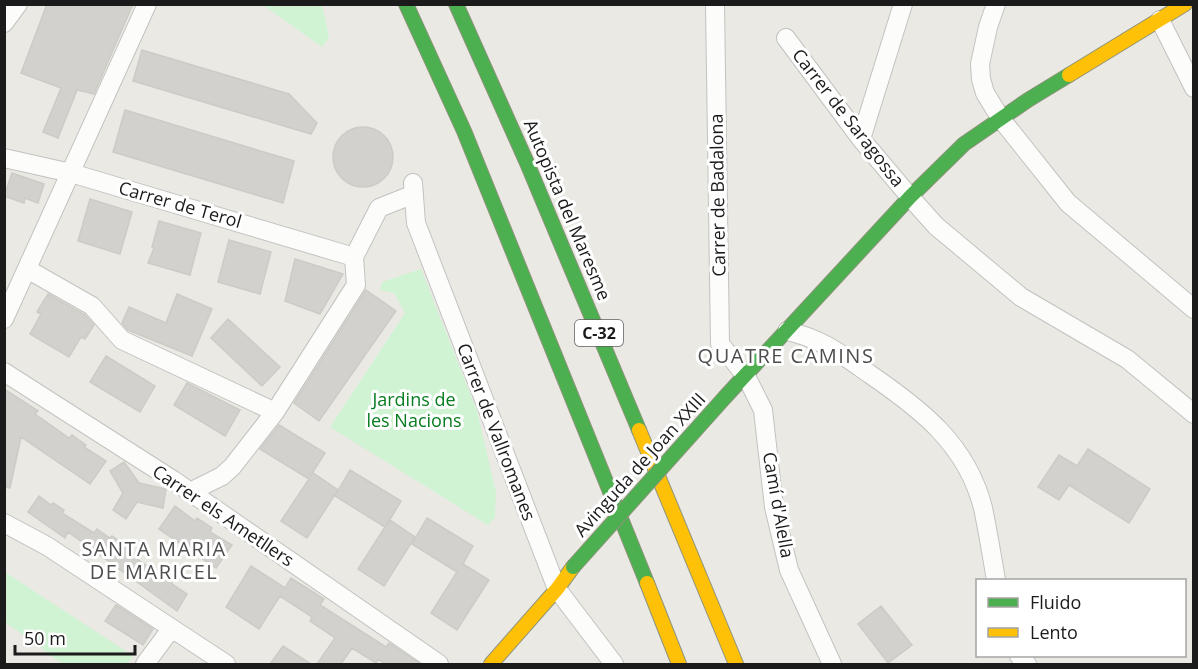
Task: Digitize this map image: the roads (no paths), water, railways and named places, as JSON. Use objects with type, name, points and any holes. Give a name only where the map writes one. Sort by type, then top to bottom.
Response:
[{"type":"main road","name":"C-32","points":[[406,4],[464,131],[679,664]]},
{"type":"main road","name":"Autopista del Maresme","points":[[456,4],[514,132],[640,432],[701,585],[738,664]]},
{"type":"main road","name":"Avinguda de Joan XXIII","points":[[491,664],[573,567],[726,396],[910,197],[964,144],[1185,4]]},
{"type":"street","points":[[4,23],[18,4]]},
{"type":"street","points":[[4,319],[147,4]]},
{"type":"street","name":"Carrer de Badalona","points":[[715,4],[720,344],[746,376]]},
{"type":"street","points":[[861,139],[903,4]]},
{"type":"street","points":[[996,4],[988,27],[980,64],[985,93],[1001,119],[1068,203],[1194,309]]},
{"type":"street","points":[[1160,20],[1194,88]]},
{"type":"street","name":"Carrer de Saragossa","points":[[786,39],[861,139],[936,226],[1021,297],[1127,359],[1194,414]]},
{"type":"street","name":"Carrer de Terol","points":[[4,158],[71,173],[354,257]]},
{"type":"street","name":"Carrer de Vallromanes","points":[[354,257],[379,208],[414,189],[416,223],[556,589],[614,664]]},
{"type":"street","points":[[190,492],[222,476],[232,467],[275,412],[356,285],[354,257]]},
{"type":"street","points":[[27,269],[92,306],[122,340],[275,412]]},
{"type":"street","points":[[787,331],[809,336],[832,347],[934,422],[956,449],[973,479],[982,508],[996,579]]},
{"type":"street","name":"Carrer els Ametllers","points":[[4,372],[190,492],[439,664]]},
{"type":"street","name":"Camí d'Alella","points":[[746,376],[763,410],[774,507],[789,570],[832,664]]},
{"type":"street","points":[[4,523],[47,546],[226,664]]},
{"type":"street","points":[[145,664],[171,629]]},
{"type":"district","name":"QUATRE CAMINS","points":[[786,356]]},
{"type":"district","name":"SANTA MARIA DE MARICEL","points":[[154,560]]},
{"type":"park label","name":"Jardins de les Nacions","points":[[414,410]]}]
